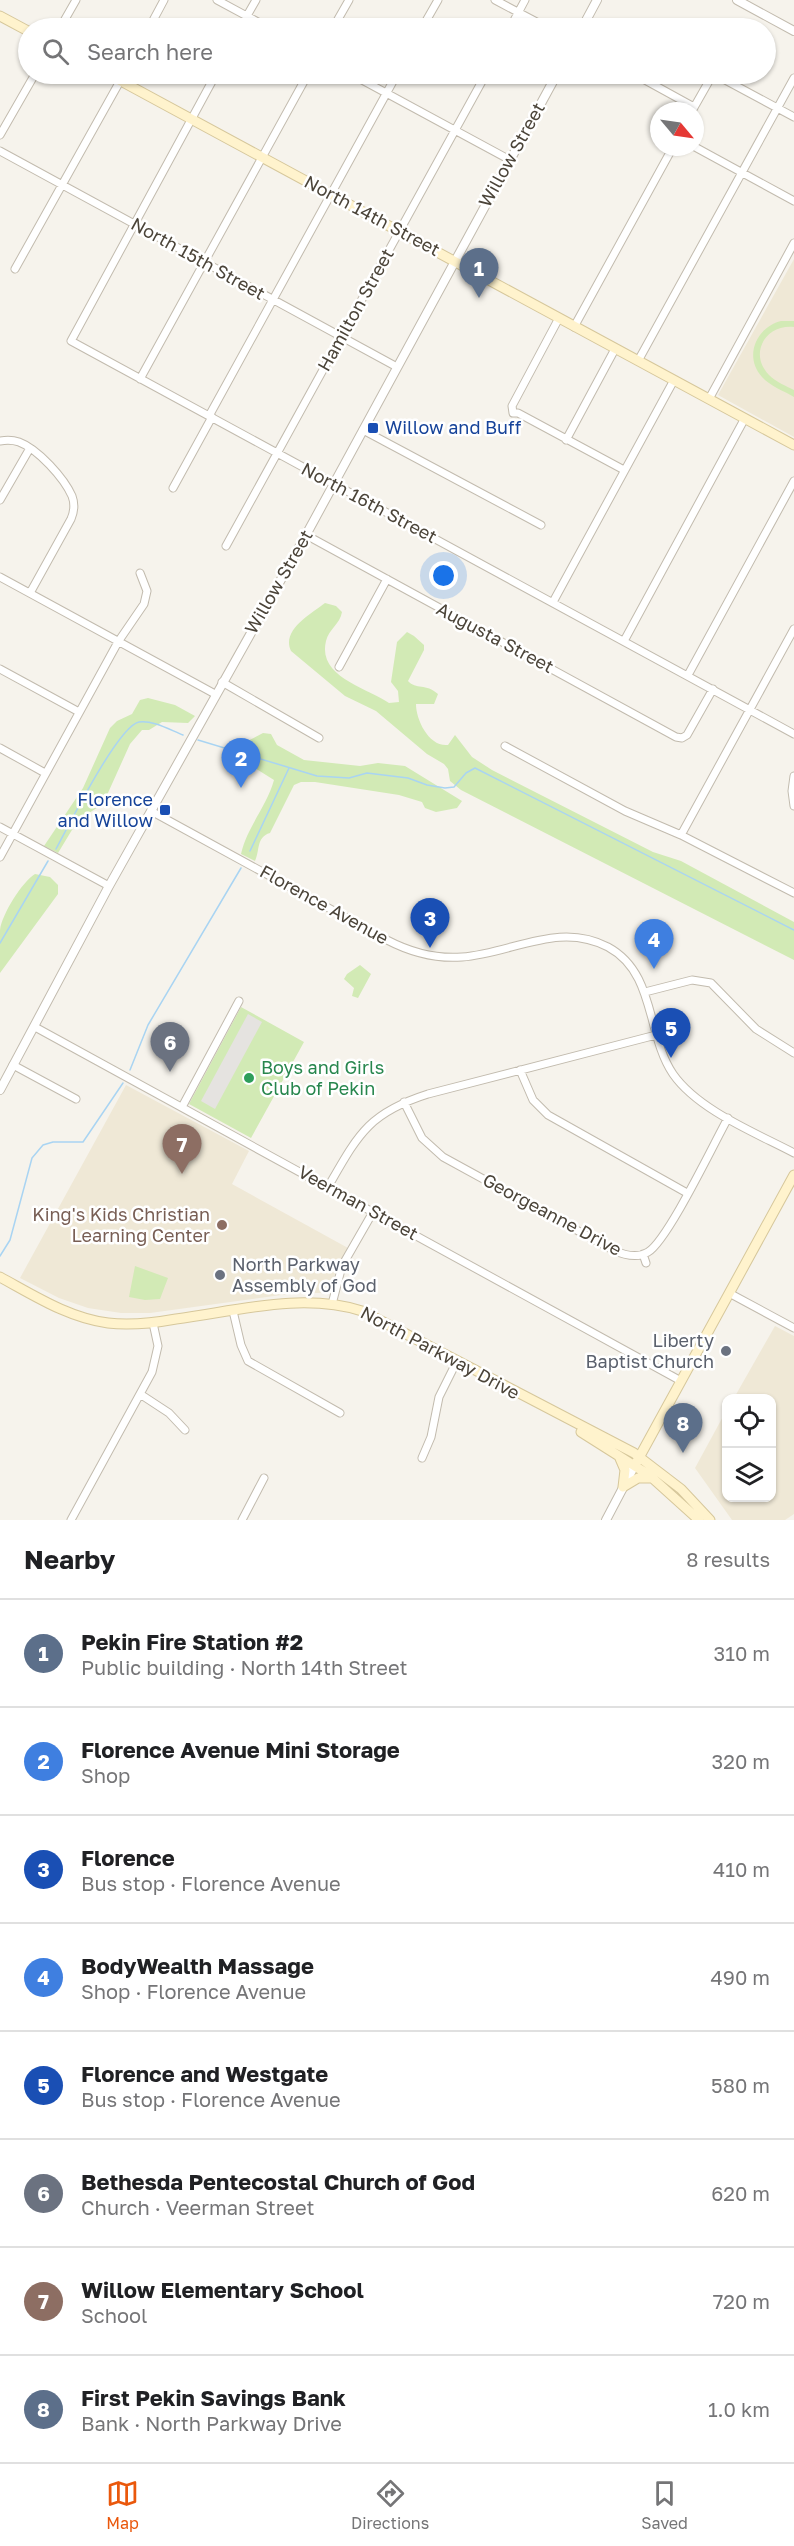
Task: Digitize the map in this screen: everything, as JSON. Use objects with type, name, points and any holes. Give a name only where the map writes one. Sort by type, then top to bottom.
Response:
[{"type":"main road","points":[[0,16],[18,26]]},
{"type":"main road","name":"North 14th Street","points":[[133,84],[190,119],[794,445]]},
{"type":"main road","points":[[638,1461],[794,1175]]},
{"type":"main road","name":"North Parkway Drive","points":[[0,1277],[60,1309],[86,1319],[121,1324],[153,1323],[298,1302],[332,1304],[356,1309],[378,1318],[620,1450],[685,1492],[710,1520]]},
{"type":"main road","points":[[623,1487],[625,1470],[620,1450],[635,1446],[651,1436]]},
{"type":"main road","points":[[623,1487],[638,1478],[657,1475],[652,1456],[651,1436]]},
{"type":"main road","name":"North Parkway Drive","points":[[657,1475],[699,1520]]},
{"type":"street","points":[[66,18],[76,0]]},
{"type":"street","points":[[154,18],[164,0]]},
{"type":"street","points":[[217,0],[247,17],[256,0]]},
{"type":"street","points":[[339,18],[349,0]]},
{"type":"street","points":[[428,18],[438,0]]},
{"type":"street","points":[[495,0],[529,18]]},
{"type":"street","points":[[516,18],[525,0]]},
{"type":"street","points":[[587,18],[597,0]]},
{"type":"street","points":[[743,1],[772,18]]},
{"type":"street","points":[[776,20],[794,31]]},
{"type":"street","points":[[638,361],[794,78]]},
{"type":"street","points":[[0,135],[29,84]]},
{"type":"street","points":[[15,269],[118,84]]},
{"type":"street","points":[[134,224],[210,84]]},
{"type":"street","points":[[140,380],[303,84]]},
{"type":"street","points":[[369,84],[510,160]]},
{"type":"street","points":[[173,488],[391,84]]},
{"type":"street","name":"Hamilton Street","points":[[226,546],[480,84]]},
{"type":"street","name":"Willow Street","points":[[0,1090],[109,886],[306,535],[552,84]]},
{"type":"street","points":[[651,84],[681,102]]},
{"type":"street","points":[[697,102],[708,84]]},
{"type":"street","points":[[733,84],[794,117]]},
{"type":"street","name":"North 15th Street","points":[[0,151],[397,367]]},
{"type":"street","points":[[704,152],[794,201]]},
{"type":"street","points":[[574,327],[668,156]]},
{"type":"street","name":"North 16th Street","points":[[134,224],[71,341],[794,734]]},
{"type":"street","points":[[709,399],[794,243]]},
{"type":"street","points":[[559,318],[512,406],[513,413],[519,413],[624,470]]},
{"type":"street","points":[[566,440],[615,349]]},
{"type":"street","points":[[553,602],[674,381]]},
{"type":"street","points":[[624,641],[745,418]]},
{"type":"street","points":[[363,430],[541,525]]},
{"type":"street","points":[[0,441],[14,441],[30,448],[45,461],[71,495],[74,506],[71,519],[30,593]]},
{"type":"street","points":[[0,500],[30,448]]},
{"type":"street","points":[[688,675],[794,481]]},
{"type":"street","name":"Augusta Street","points":[[306,535],[676,736],[685,737],[713,689]]},
{"type":"street","points":[[0,857],[118,642],[146,601],[147,591],[140,573]]},
{"type":"street","points":[[0,577],[215,694]]},
{"type":"street","points":[[339,667],[387,579]]},
{"type":"street","points":[[681,835],[794,629]]},
{"type":"street","points":[[0,669],[79,712]]},
{"type":"street","points":[[222,682],[319,738]]},
{"type":"street","points":[[505,746],[639,818],[681,835],[794,893]]},
{"type":"street","points":[[0,748],[45,773]]},
{"type":"street","points":[[794,776],[792,786],[794,806]]},
{"type":"street","name":"Florence Avenue","points":[[151,811],[387,940],[412,951],[440,957],[463,957],[550,937],[580,937],[597,942],[621,956],[637,974],[645,992],[656,1035],[666,1062],[682,1085],[698,1100],[794,1154]]},
{"type":"street","points":[[0,827],[109,886]]},
{"type":"street","points":[[645,992],[692,980],[711,983],[763,1035],[794,1053]]},
{"type":"street","points":[[182,1107],[239,1001]]},
{"type":"street","name":"Veerman Street","points":[[34,1027],[681,1381]]},
{"type":"street","points":[[328,1186],[360,1133],[381,1114],[404,1102],[656,1035]]},
{"type":"street","points":[[13,1065],[76,1100]]},
{"type":"street","points":[[520,1070],[530,1095],[548,1116],[687,1193]]},
{"type":"street","name":"Georgeanne Drive","points":[[404,1102],[422,1138],[443,1157],[612,1250],[626,1255],[644,1254],[660,1241],[728,1118]]},
{"type":"street","points":[[332,1304],[342,1267],[373,1212]]},
{"type":"street","points":[[644,1254],[646,1263]]},
{"type":"street","points":[[729,1293],[794,1328]]},
{"type":"street","points":[[233,1311],[241,1345],[249,1361],[340,1413]]},
{"type":"street","points":[[71,1520],[140,1394],[157,1357],[158,1346],[153,1323]]},
{"type":"street","points":[[422,1458],[430,1437],[439,1397],[457,1361]]},
{"type":"street","points":[[140,1394],[169,1413],[184,1430]]},
{"type":"street","points":[[606,1520],[638,1461]]},
{"type":"street","points":[[242,1520],[264,1478]]},
{"type":"shaded area","points":[[794,259],[794,437],[718,395]]},
{"type":"shaded area","points":[[248,1014],[262,1022],[215,1109],[201,1101]]},
{"type":"shaded area","points":[[126,1085],[249,1151],[232,1184],[348,1248],[337,1266],[330,1293],[296,1293],[150,1313],[121,1313],[88,1308],[59,1298],[20,1278]]},
{"type":"shaded area","points":[[775,1326],[794,1336],[794,1514],[785,1520],[732,1520],[695,1468],[722,1418],[722,1502],[776,1502],[776,1394],[736,1394]]},
{"type":"green space","points":[[781,321],[794,321],[794,327],[784,327],[768,335],[760,349],[760,358],[769,375],[794,390],[794,397],[765,380],[756,369],[754,360],[753,352],[759,336],[765,329]]},
{"type":"green space","points":[[325,603],[336,606],[342,612],[329,633],[325,653],[329,664],[346,680],[389,703],[399,702],[398,691],[391,682],[397,642],[407,632],[414,636],[424,645],[424,650],[408,681],[438,694],[434,704],[416,704],[421,725],[435,742],[448,745],[455,735],[472,757],[492,770],[653,852],[681,861],[794,922],[794,960],[461,790],[450,781],[448,769],[444,764],[427,754],[376,711],[345,696],[291,651],[289,643],[294,629],[305,617]]},
{"type":"green space","points":[[148,698],[175,705],[195,716],[188,723],[162,722],[149,730],[142,730],[130,744],[103,804],[78,820],[58,853],[44,846],[83,788],[110,728],[117,721],[132,714],[140,700]]},
{"type":"green space","points":[[263,733],[271,734],[277,745],[304,760],[360,766],[378,763],[405,766],[462,801],[457,808],[436,812],[425,808],[422,802],[399,795],[315,782],[301,782],[294,785],[270,833],[260,841],[255,861],[241,854],[274,780],[245,762],[236,762],[233,754],[238,746]]},
{"type":"green space","points":[[35,874],[50,877],[58,885],[58,894],[0,973],[2,923],[19,891]]},
{"type":"green space","points":[[360,965],[371,974],[358,998],[352,996],[354,988],[344,979]]},
{"type":"green space","points":[[241,1007],[304,1042],[251,1138],[189,1104]]},
{"type":"green space","points":[[135,1266],[168,1278],[160,1299],[145,1300],[129,1297]]},
{"type":"waterway","points":[[56,849],[107,758],[130,728],[139,722],[150,722],[183,735]]},
{"type":"waterway","points":[[198,740],[317,776],[349,778],[367,773],[408,778],[427,785],[445,788],[454,787],[466,773],[475,768],[794,930]]},
{"type":"waterway","points":[[250,851],[289,768]]},
{"type":"waterway","points":[[0,943],[48,861]]},
{"type":"waterway","points":[[130,1070],[148,1025],[241,868]]},
{"type":"waterway","points":[[0,1256],[10,1240],[32,1158],[43,1145],[53,1142],[83,1142],[123,1083]]},
{"type":"place","name":"Pekin Fire Station #2","points":[[479,298]]},
{"type":"place","name":"Willow and Buff","points":[[373,428]]},
{"type":"place","name":"Florence Avenue Mini Storage","points":[[241,788]]},
{"type":"place","name":"Florence and Willow","points":[[165,810]]},
{"type":"place","name":"Florence","points":[[430,948]]},
{"type":"place","name":"BodyWealth Massage","points":[[654,969]]},
{"type":"place","name":"Florence and Westgate","points":[[671,1058]]},
{"type":"place","name":"Bethesda Pentecostal Church of God","points":[[170,1072]]},
{"type":"place","name":"Boys and Girls Club of Pekin","points":[[249,1078]]},
{"type":"place","name":"Willow Elementary School","points":[[182,1174]]},
{"type":"place","name":"King's Kids Christian Learning Center","points":[[222,1225]]},
{"type":"place","name":"North Parkway Assembly of God","points":[[220,1275]]},
{"type":"place","name":"Liberty Baptist Church","points":[[726,1351]]},
{"type":"place","name":"First Pekin Savings Bank","points":[[683,1453]]}]
